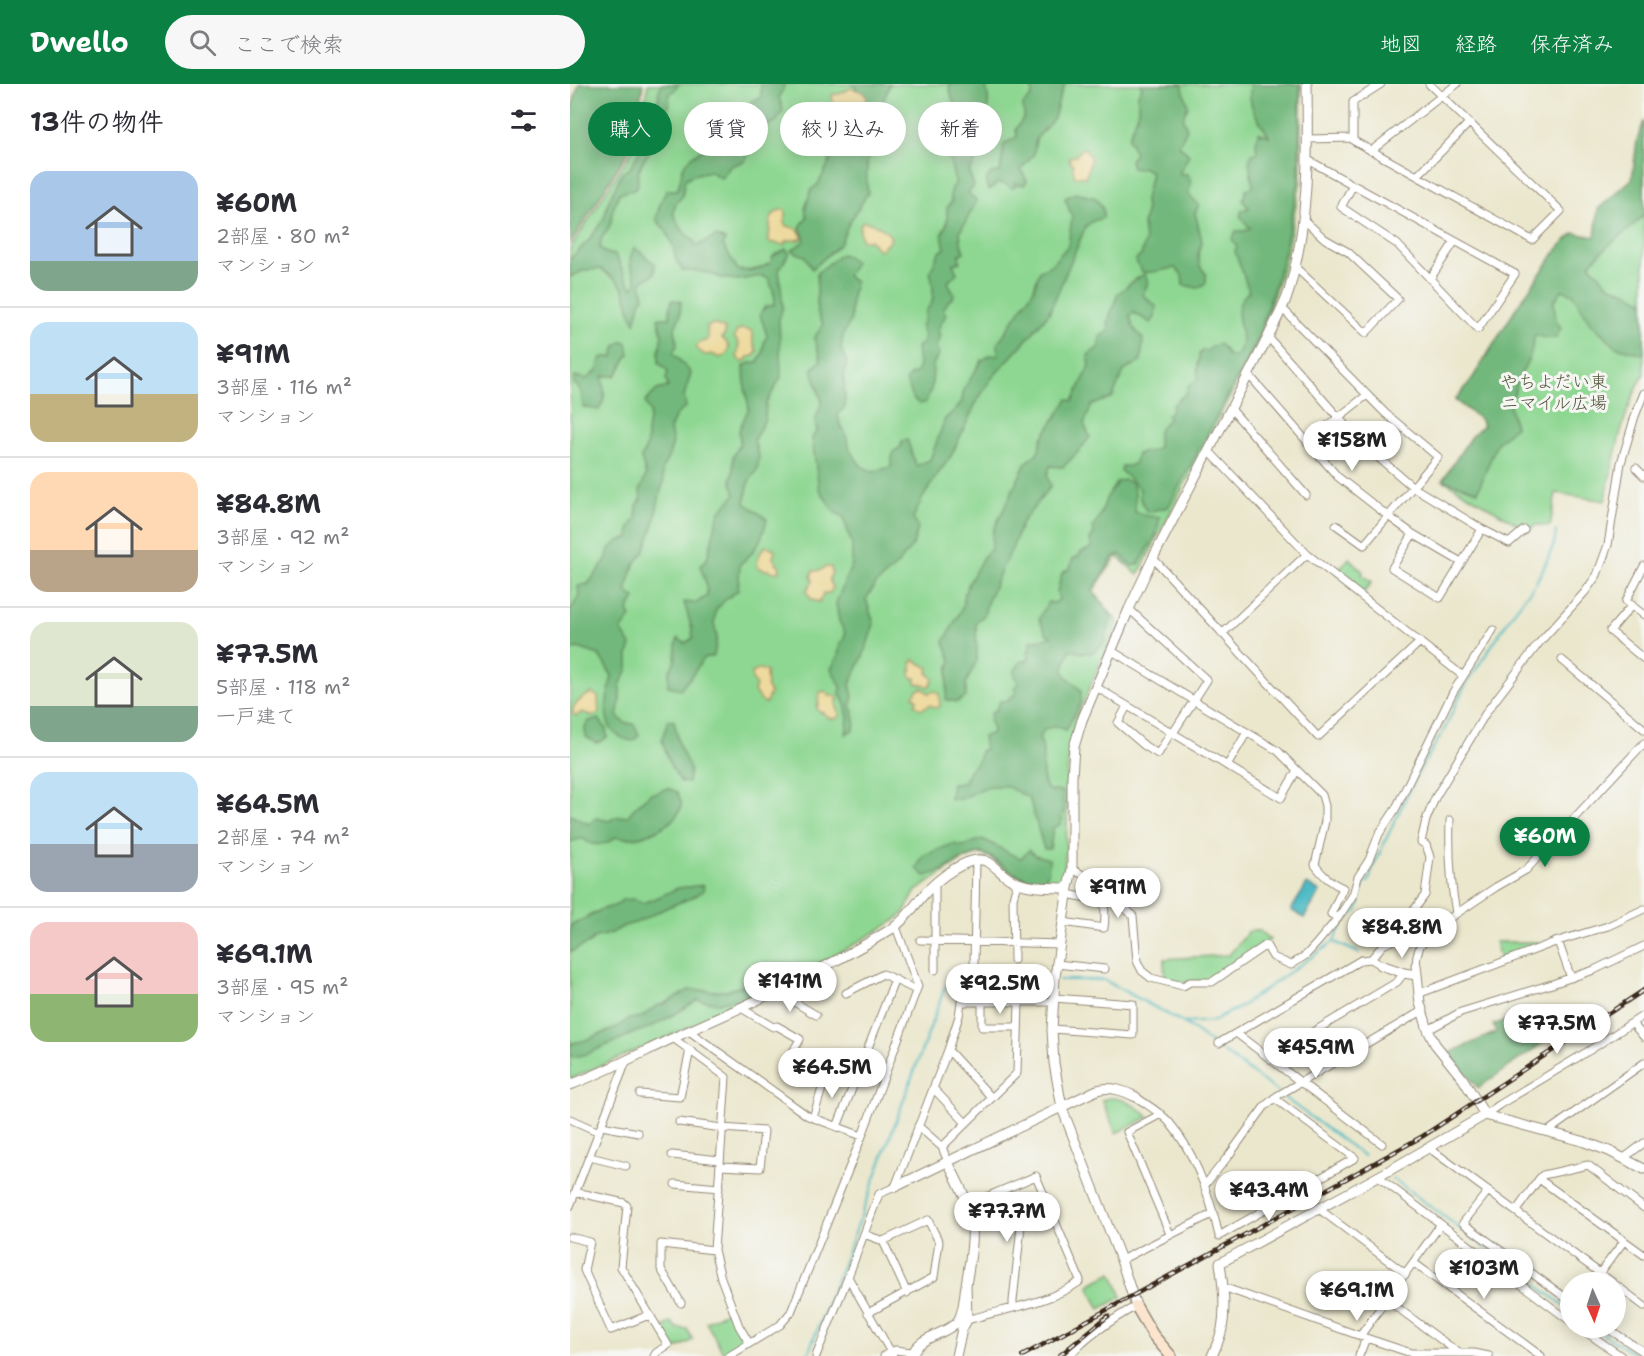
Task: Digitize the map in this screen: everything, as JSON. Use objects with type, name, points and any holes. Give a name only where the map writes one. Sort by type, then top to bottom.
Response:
[{"type":"main road","points":[[1136,1306],[1147,1327],[1171,1356]]},
{"type":"street","points":[[1069,1356],[1090,1336],[1136,1306],[1121,1260],[1062,1108],[1054,1063],[1052,1029],[1056,964],[1072,869],[1074,747],[1082,720],[1129,609],[1153,558],[1268,337],[1288,291],[1304,220],[1308,160],[1306,84]]},
{"type":"street","points":[[1381,84],[1353,102],[1354,141],[1532,240],[1561,211],[1429,84]]},
{"type":"street","points":[[1371,151],[1457,84]]},
{"type":"street","points":[[1417,176],[1469,123]]},
{"type":"street","points":[[1308,139],[1353,138]]},
{"type":"street","points":[[1308,160],[1515,274],[1478,329],[1397,244],[1341,207],[1353,185]]},
{"type":"street","points":[[1294,266],[1366,333],[1398,298],[1348,252],[1325,239],[1304,220]]},
{"type":"street","points":[[1430,279],[1455,241]]},
{"type":"street","points":[[1282,308],[1385,413],[1438,457],[1364,546],[1336,525]]},
{"type":"street","points":[[1268,337],[1360,442],[1413,487],[1509,543],[1524,530]]},
{"type":"street","points":[[1249,375],[1338,477],[1413,534],[1461,562]]},
{"type":"street","points":[[1371,959],[1383,945],[1394,940],[1401,924],[1425,895],[1430,857],[1426,845],[1421,842],[1425,820],[1435,798],[1472,735],[1487,711],[1539,643],[1585,592],[1597,575],[1608,545],[1621,463],[1644,393]]},
{"type":"street","points":[[1307,442],[1367,395]]},
{"type":"street","points":[[1231,409],[1306,495]]},
{"type":"street","points":[[1209,451],[1307,554],[1463,676]]},
{"type":"street","points":[[1636,468],[1644,476]]},
{"type":"street","points":[[1413,534],[1392,568],[1440,598],[1482,529]]},
{"type":"street","points":[[1222,634],[1307,554]]},
{"type":"street","points":[[1153,558],[1318,737],[1420,642]]},
{"type":"street","points":[[1644,566],[1626,601],[1644,615]]},
{"type":"street","points":[[1632,605],[1610,631],[1644,659]]},
{"type":"street","points":[[1127,706],[1118,723],[1158,754],[1207,680],[1129,609]]},
{"type":"street","points":[[1072,869],[1104,886],[1133,916],[1137,961],[1142,971],[1151,978],[1184,986],[1190,982],[1212,982],[1266,945],[1274,957],[1291,965],[1306,955],[1338,918],[1353,895],[1358,877],[1369,860],[1379,834],[1395,810],[1453,692],[1493,630]]},
{"type":"street","points":[[1112,651],[1278,751],[1322,795],[1325,821],[1315,865],[1332,884],[1342,888],[1331,914],[1338,918]]},
{"type":"street","points":[[1562,660],[1644,729]]},
{"type":"street","points":[[1096,687],[1281,798],[1298,770]]},
{"type":"street","points":[[1227,766],[1247,732]]},
{"type":"street","points":[[1644,743],[1526,870],[1496,887],[1432,930],[1425,938],[1417,955],[1416,970],[1418,994],[1428,1030],[1485,1115],[1582,1142],[1644,1169]]},
{"type":"street","points":[[1450,820],[1450,884],[1456,913]]},
{"type":"street","points":[[570,1085],[741,1008],[807,976],[896,927],[935,883],[963,865],[976,860],[983,859],[1017,883],[1067,891],[1102,901],[1104,905],[1104,928],[1063,922]]},
{"type":"street","points":[[974,965],[976,860]]},
{"type":"street","points":[[935,883],[935,970]]},
{"type":"street","points":[[1014,960],[1013,898],[1017,883]]},
{"type":"street","points":[[1418,994],[1558,941],[1608,926],[1644,909]]},
{"type":"street","points":[[729,1356],[737,1354],[749,1343],[780,1325],[792,1312],[862,1136],[918,986],[896,927]]},
{"type":"street","points":[[920,940],[1060,944]]},
{"type":"street","points":[[1558,941],[1571,978]]},
{"type":"street","points":[[1428,1030],[1461,1012],[1571,978],[1644,946]]},
{"type":"street","points":[[1219,1043],[1361,960],[1371,959],[1404,973],[1416,970]]},
{"type":"street","points":[[1056,964],[1105,969]]},
{"type":"street","points":[[1269,1058],[1397,982],[1404,973]]},
{"type":"street","points":[[846,993],[883,974],[916,990]]},
{"type":"street","points":[[837,1127],[895,979]]},
{"type":"street","points":[[776,991],[816,1015]]},
{"type":"street","points":[[895,1187],[948,1050],[961,1002],[1054,1000],[1133,1004],[1133,1035],[1052,1029]]},
{"type":"street","points":[[982,1002],[982,1027],[1018,1027]]},
{"type":"street","points":[[942,1147],[1017,1073],[1019,1002]]},
{"type":"street","points":[[741,1008],[773,1027],[777,1026],[800,1039],[788,1061]]},
{"type":"street","points":[[1205,1185],[1265,1106],[1276,1097],[1422,1011]]},
{"type":"street","points":[[1212,1356],[1222,1332],[1224,1320],[1220,1263],[1429,1148],[1644,1015]]},
{"type":"street","points":[[1632,1023],[1644,1037]]},
{"type":"street","points":[[689,1031],[808,1116],[862,1136]]},
{"type":"street","points":[[1236,1034],[1382,1144]]},
{"type":"street","points":[[673,1038],[726,1077],[714,1250],[721,1278],[735,1316],[749,1343]]},
{"type":"street","points":[[640,1094],[680,1097],[690,1050]]},
{"type":"street","points":[[948,1050],[992,1098]]},
{"type":"street","points":[[570,1206],[627,1059]]},
{"type":"street","points":[[1547,1132],[1644,1063]]},
{"type":"street","points":[[813,1118],[827,1072]]},
{"type":"street","points":[[933,1088],[966,1123]]},
{"type":"street","points":[[818,1355],[879,1194],[1102,1089],[1116,1089],[1136,1097],[1168,1121],[1205,1185],[1219,1236],[1355,1158],[1276,1097]]},
{"type":"street","points":[[1161,1114],[1126,1132],[1170,1234]]},
{"type":"street","points":[[570,1119],[601,1129],[638,1133]]},
{"type":"street","points":[[672,1155],[760,1168],[764,1131],[679,1122]]},
{"type":"street","points":[[848,1277],[889,1355],[896,1350],[912,1354],[915,1347],[957,1322],[966,1285],[972,1224],[967,1205],[942,1147],[918,1126]]},
{"type":"street","points":[[1623,1158],[1644,1143]]},
{"type":"street","points":[[1429,1148],[1597,1272]]},
{"type":"street","points":[[590,1157],[626,1166]]},
{"type":"street","points":[[1516,1211],[1539,1179],[1588,1165],[1644,1208]]},
{"type":"street","points":[[967,1205],[1036,1176],[1079,1282],[1060,1292],[967,1320]]},
{"type":"street","points":[[1378,1177],[1560,1313]]},
{"type":"street","points":[[1539,1179],[1644,1255]]},
{"type":"street","points":[[675,1184],[718,1188]]},
{"type":"street","points":[[1488,1191],[1463,1223],[1560,1294]]},
{"type":"street","points":[[576,1192],[624,1203],[627,1206],[621,1267],[668,1345],[654,1356]]},
{"type":"street","points":[[1319,1209],[1406,1274]]},
{"type":"street","points":[[1013,1307],[1021,1226],[1051,1210]]},
{"type":"street","points":[[1121,1260],[1214,1213]]},
{"type":"street","points":[[868,1313],[934,1277],[939,1242],[928,1220],[883,1241]]},
{"type":"street","points":[[1359,1356],[1363,1337],[1441,1224]]},
{"type":"street","points":[[864,1234],[883,1241],[907,1293]]},
{"type":"street","points":[[570,1238],[590,1242],[584,1270],[611,1330],[649,1315]]},
{"type":"street","points":[[1601,1272],[1624,1241]]},
{"type":"street","points":[[681,1303],[661,1269],[661,1244],[714,1250]]},
{"type":"street","points":[[1414,1263],[1541,1356]]},
{"type":"street","points":[[956,1356],[962,1329],[967,1320],[966,1285]]},
{"type":"street","points":[[1223,1287],[1411,1353],[1459,1353],[1489,1356]]},
{"type":"street","points":[[1626,1292],[1644,1306]]},
{"type":"street","points":[[1387,1300],[1459,1353]]},
{"type":"street","points":[[1595,1338],[1621,1356]]},
{"type":"street","points":[[1622,1338],[1644,1352]]},
{"type":"green space","points":[[579,84],[643,84],[640,102],[588,102],[588,156],[625,156],[570,244],[570,113]]},
{"type":"green space","points":[[648,84],[1301,84],[1301,181],[1285,262],[1259,340],[1138,575],[1117,556],[1093,591],[1118,622],[1074,724],[1067,777],[1064,877],[1055,884],[1026,880],[1005,870],[989,857],[980,854],[970,857],[916,891],[903,914],[893,922],[806,972],[670,1036],[570,1079],[570,249],[629,156],[672,156],[672,102],[645,102]]},
{"type":"green space","points":[[662,84],[678,84],[670,94],[669,102],[657,102]]},
{"type":"green space","points":[[761,84],[783,84],[784,87],[779,97],[780,116],[777,121],[768,126],[768,102],[751,102],[761,98]]},
{"type":"green space","points":[[852,84],[890,84],[883,102],[862,102],[856,87]]},
{"type":"green space","points":[[952,84],[987,84],[988,102],[954,102],[949,87]]},
{"type":"green space","points":[[1032,84],[1065,84],[1054,118],[1036,139],[1034,154],[1021,169],[1027,181],[1024,185],[1014,183],[1016,186],[1012,188],[998,183],[989,190],[986,185],[987,179],[991,173],[1000,172],[1004,144],[1017,137],[1016,129],[1024,117],[1023,105],[1032,96]]},
{"type":"green space","points":[[1140,84],[1182,84],[1188,107],[1183,118],[1187,129],[1179,145],[1189,155],[1179,174],[1188,174],[1191,184],[1188,194],[1199,205],[1195,213],[1202,241],[1198,256],[1200,266],[1206,274],[1206,283],[1198,288],[1183,285],[1182,275],[1175,268],[1142,272],[1137,264],[1136,259],[1141,256],[1145,241],[1143,223],[1146,213],[1145,200],[1151,172],[1143,167],[1132,168],[1130,160],[1135,154],[1128,138],[1138,113],[1138,94],[1142,88]]},
{"type":"green space","points":[[1251,84],[1300,84],[1299,180],[1282,261],[1258,339],[1168,507],[1147,512],[1140,498],[1140,489],[1121,471],[1122,466],[1135,463],[1137,454],[1158,448],[1158,431],[1168,419],[1167,414],[1187,392],[1188,386],[1198,379],[1199,354],[1219,344],[1228,356],[1236,356],[1242,342],[1238,309],[1241,300],[1249,291],[1235,251],[1237,247],[1232,239],[1236,231],[1245,231],[1250,228],[1240,216],[1242,210],[1249,208],[1243,201],[1246,190],[1253,187],[1249,162],[1252,154],[1257,153],[1258,132],[1269,136],[1252,105]]},
{"type":"green space","points":[[1644,121],[1644,215],[1602,251],[1590,265],[1609,285],[1634,295],[1644,302],[1644,353],[1616,347],[1589,321],[1573,294],[1562,290],[1554,302],[1556,321],[1561,328],[1556,338],[1535,335],[1530,356],[1519,378],[1510,406],[1515,427],[1497,443],[1478,491],[1443,480],[1472,435],[1483,426],[1481,420],[1455,400],[1472,379],[1518,305],[1560,246],[1574,233],[1595,237],[1598,209],[1632,179],[1637,141]]},
{"type":"green space","points":[[637,156],[646,156],[638,172],[638,185],[634,190],[619,193],[612,212],[611,223],[602,237],[600,248],[606,253],[615,255],[633,288],[637,281],[630,265],[634,248],[655,263],[654,274],[641,282],[644,298],[641,300],[635,323],[621,285],[601,269],[585,270],[570,277],[570,259],[590,239],[604,218],[609,200],[622,173],[630,168]]},
{"type":"green space","points":[[748,156],[745,161],[731,166],[721,178],[709,171],[685,179],[682,197],[676,203],[673,212],[680,227],[697,246],[716,236],[725,240],[723,245],[738,270],[760,268],[771,263],[773,256],[786,249],[789,253],[779,270],[783,307],[779,319],[781,377],[766,404],[765,419],[754,440],[759,457],[757,471],[749,481],[745,503],[767,519],[758,544],[740,564],[738,590],[716,610],[714,623],[717,637],[714,656],[704,658],[680,689],[668,686],[669,672],[675,661],[678,638],[685,643],[693,638],[684,602],[696,603],[707,596],[706,583],[700,566],[707,559],[719,512],[735,495],[731,480],[733,457],[740,443],[739,430],[749,408],[744,366],[758,362],[763,352],[767,336],[760,314],[765,307],[774,305],[775,297],[769,279],[762,276],[738,280],[697,271],[683,271],[676,260],[666,231],[656,219],[667,190],[677,190],[684,166],[691,157]]},
{"type":"green space","points":[[829,156],[868,156],[868,193],[849,223],[840,244],[812,269],[805,256],[791,251],[805,240],[800,227],[807,217],[805,209],[811,190],[818,184],[830,161]]},
{"type":"green space","points":[[949,156],[978,156],[969,172],[974,186],[968,193],[977,201],[960,232],[964,252],[959,255],[960,262],[953,264],[957,273],[948,282],[954,294],[943,309],[946,315],[938,329],[940,338],[936,349],[939,353],[933,365],[932,386],[926,402],[920,404],[914,400],[906,381],[910,375],[916,373],[919,366],[917,347],[922,344],[924,336],[921,326],[933,298],[930,272],[939,252],[945,249],[942,234],[947,223],[947,208],[952,201],[950,197],[952,188],[956,183]]},
{"type":"green space","name":"やちよだい東 ニマイル広場","points":[[1644,174],[1644,374],[1624,420],[1605,501],[1556,493],[1550,526],[1535,525],[1529,531],[1443,480],[1469,439],[1483,426],[1481,420],[1455,400],[1570,269],[1637,209]]},
{"type":"green space","points":[[1075,193],[1096,198],[1103,209],[1103,218],[1086,226],[1049,313],[991,379],[977,401],[951,456],[922,499],[913,518],[918,528],[913,545],[897,565],[875,585],[866,599],[874,624],[864,654],[850,684],[853,697],[851,705],[855,720],[854,729],[846,734],[848,718],[845,704],[840,694],[841,687],[831,669],[838,656],[840,643],[844,639],[845,633],[839,621],[836,603],[852,564],[852,545],[843,516],[835,513],[819,489],[812,438],[817,431],[815,421],[822,402],[812,369],[821,360],[814,338],[823,325],[817,312],[817,273],[841,254],[855,262],[847,276],[855,282],[851,302],[851,320],[843,335],[841,349],[847,362],[844,377],[845,407],[838,414],[850,450],[861,466],[873,472],[891,467],[893,452],[901,447],[902,441],[907,439],[916,466],[930,460],[945,419],[962,401],[964,389],[982,360],[991,355],[998,355],[998,343],[1033,291],[1040,270],[1051,265],[1068,246],[1072,217],[1065,198]]},
{"type":"green space","points":[[1145,274],[1148,282],[1143,295],[1156,306],[1155,317],[1151,323],[1134,313],[1130,315],[1133,327],[1143,339],[1141,361],[1124,371],[1112,398],[1092,405],[1084,424],[1090,437],[1078,452],[1063,467],[1050,466],[1047,476],[1051,486],[1022,522],[984,615],[976,622],[977,660],[966,683],[966,697],[957,702],[946,700],[951,660],[944,642],[962,608],[969,583],[983,557],[991,549],[993,531],[1026,463],[1038,452],[1042,438],[1068,399],[1073,401],[1090,365],[1088,355],[1099,347],[1100,337],[1109,330],[1109,321],[1117,294]]},
{"type":"green space","points":[[672,300],[681,301],[680,316],[675,328],[677,345],[673,353],[691,373],[684,396],[686,407],[676,415],[670,429],[673,443],[662,469],[664,482],[654,524],[644,552],[634,565],[626,591],[635,598],[628,610],[631,617],[621,630],[631,645],[628,669],[620,685],[617,716],[625,723],[634,724],[639,735],[633,741],[622,738],[609,725],[607,706],[612,676],[599,655],[578,648],[570,650],[570,612],[579,595],[578,586],[588,584],[606,560],[609,549],[621,540],[629,538],[630,527],[636,519],[637,505],[641,500],[640,490],[646,475],[641,458],[647,445],[650,413],[645,402],[657,390],[668,387],[666,379],[668,371],[659,363],[662,334],[658,318],[670,318]]},
{"type":"green space","points":[[623,341],[627,343],[629,354],[615,376],[603,376],[604,397],[599,410],[583,407],[581,391],[574,383],[575,376],[586,379],[598,370],[599,362],[603,357],[613,357],[616,346]]},
{"type":"green space","points":[[1124,480],[1132,483],[1135,494],[1135,512],[1160,517],[1156,535],[1139,564],[1132,566],[1120,554],[1113,557],[1093,591],[1112,617],[1107,635],[1101,646],[1092,653],[1070,650],[1063,671],[1081,690],[1081,702],[1066,730],[1056,726],[1045,729],[1039,738],[1043,750],[1045,784],[1048,790],[1063,792],[1064,809],[1061,824],[1053,828],[1050,849],[1044,849],[1029,798],[1006,786],[991,786],[964,798],[950,799],[952,784],[963,783],[970,769],[979,760],[980,751],[985,749],[983,737],[992,733],[991,713],[996,710],[1000,701],[1009,701],[1010,697],[1016,694],[1014,688],[1018,684],[1014,672],[1021,661],[1026,661],[1030,657],[1027,653],[1032,640],[1051,636],[1046,633],[1039,619],[1048,602],[1054,603],[1059,600],[1057,592],[1062,573],[1070,568],[1073,558],[1092,548],[1090,540],[1094,533],[1093,527],[1106,499],[1117,482]]},
{"type":"green space","points":[[1349,558],[1363,572],[1362,575],[1372,582],[1363,594],[1337,573]]},
{"type":"green space","points":[[599,719],[606,729],[607,737],[596,743],[586,737],[585,727],[589,721]]},
{"type":"green space","points":[[668,720],[674,721],[679,745],[690,769],[688,783],[681,782],[670,765],[662,740]]},
{"type":"green space","points":[[667,788],[677,792],[681,806],[674,818],[661,828],[638,837],[616,837],[600,844],[591,844],[584,839],[570,842],[570,815],[589,824],[596,818],[609,821],[616,817],[628,816],[651,793]]},
{"type":"green space","points":[[982,839],[1021,858],[1029,850],[1035,855],[1049,859],[1045,879],[1027,879],[980,853],[961,860],[942,871],[925,876],[916,868],[924,855],[953,844],[964,846]]},
{"type":"green space","points":[[704,885],[703,891],[691,898],[610,934],[596,937],[570,952],[570,926],[597,912],[615,906],[622,900],[635,899],[642,903],[678,888]]},
{"type":"green space","points":[[1249,931],[1260,931],[1270,940],[1210,980],[1185,983],[1165,979],[1164,959],[1229,955]]},
{"type":"green space","points":[[1495,942],[1538,942],[1539,944],[1500,959]]},
{"type":"green space","points":[[752,985],[752,994],[719,1003],[697,1000],[651,1027],[587,1054],[573,1057],[570,1055],[572,1043],[614,1029],[629,1019],[642,1017],[656,1006],[689,990],[726,991]]},
{"type":"green space","points":[[1537,1009],[1550,1038],[1478,1088],[1449,1053],[1497,1032],[1493,1025]]},
{"type":"green space","points":[[1109,1098],[1126,1101],[1149,1117],[1116,1133],[1102,1100]]},
{"type":"green space","points":[[1112,1273],[1122,1297],[1100,1309],[1089,1288],[1090,1284]]},
{"type":"green space","points":[[730,1310],[744,1339],[724,1354],[706,1322]]},
{"type":"green space","points":[[672,1322],[676,1328],[687,1329],[693,1340],[674,1350],[663,1327]]},
{"type":"sand","points":[[851,88],[867,96],[864,102],[833,102],[833,94],[839,94]]},
{"type":"sand","points":[[1085,148],[1091,158],[1087,172],[1085,177],[1074,176],[1073,164],[1069,157],[1075,156]]},
{"type":"sand","points":[[784,209],[786,213],[784,223],[799,231],[802,239],[787,241],[784,245],[769,242],[772,218],[775,213]]},
{"type":"sand","points":[[864,221],[876,225],[891,237],[889,243],[881,250],[876,248],[870,240],[862,240],[860,225]]},
{"type":"sand","points":[[714,324],[725,329],[722,338],[729,349],[726,355],[720,358],[712,354],[705,355],[696,346],[700,342],[707,341],[707,326]]},
{"type":"sand","points":[[741,329],[751,330],[757,351],[754,356],[741,362],[737,357],[739,343],[734,337]]},
{"type":"sand","points":[[765,546],[775,551],[773,558],[780,567],[779,572],[757,567],[758,558]]},
{"type":"sand","points":[[831,567],[832,573],[829,580],[833,587],[830,593],[824,593],[819,602],[812,600],[806,591],[813,581],[811,576],[813,571]]},
{"type":"sand","points":[[914,660],[929,668],[928,673],[933,679],[930,686],[916,683],[916,678],[912,678],[911,663]]},
{"type":"sand","points":[[759,669],[766,671],[767,688],[770,693],[766,703],[762,702],[754,691],[756,686],[752,673]]},
{"type":"sand","points":[[922,688],[929,693],[935,691],[939,694],[940,706],[937,708],[930,705],[921,709],[915,705],[917,700],[913,696],[917,690]]},
{"type":"sand","points":[[825,691],[829,696],[835,695],[838,699],[836,704],[840,716],[837,718],[831,719],[816,707],[819,705],[820,692]]},
{"type":"sand","points":[[591,693],[598,697],[599,713],[593,716],[582,712],[576,716],[573,714],[576,704]]},
{"type":"water","points":[[1307,884],[1320,892],[1304,918],[1291,910]]},
{"type":"waterway","points":[[1184,1023],[1215,1021],[1237,1009],[1333,942],[1346,918],[1357,911],[1364,884],[1369,881],[1373,867],[1416,776],[1444,730],[1462,691],[1513,613],[1535,584],[1554,544],[1556,531]]},
{"type":"waterway","points":[[1334,942],[1359,953]]},
{"type":"waterway","points":[[807,1356],[852,1241],[945,987],[950,983],[1053,980]]},
{"type":"waterway","points":[[1059,980],[1104,980],[1184,1023],[1278,1092]]},
{"type":"waterway","points":[[1282,1096],[1364,1156]]},
{"type":"waterway","points":[[1392,1178],[1560,1303]]},
{"type":"waterway","points":[[1609,1338],[1637,1356]]},
{"type":"railway","points":[[1022,1356],[1423,1136],[1644,990]]},
{"type":"railway","points":[[1059,1356],[1108,1316]]}]
